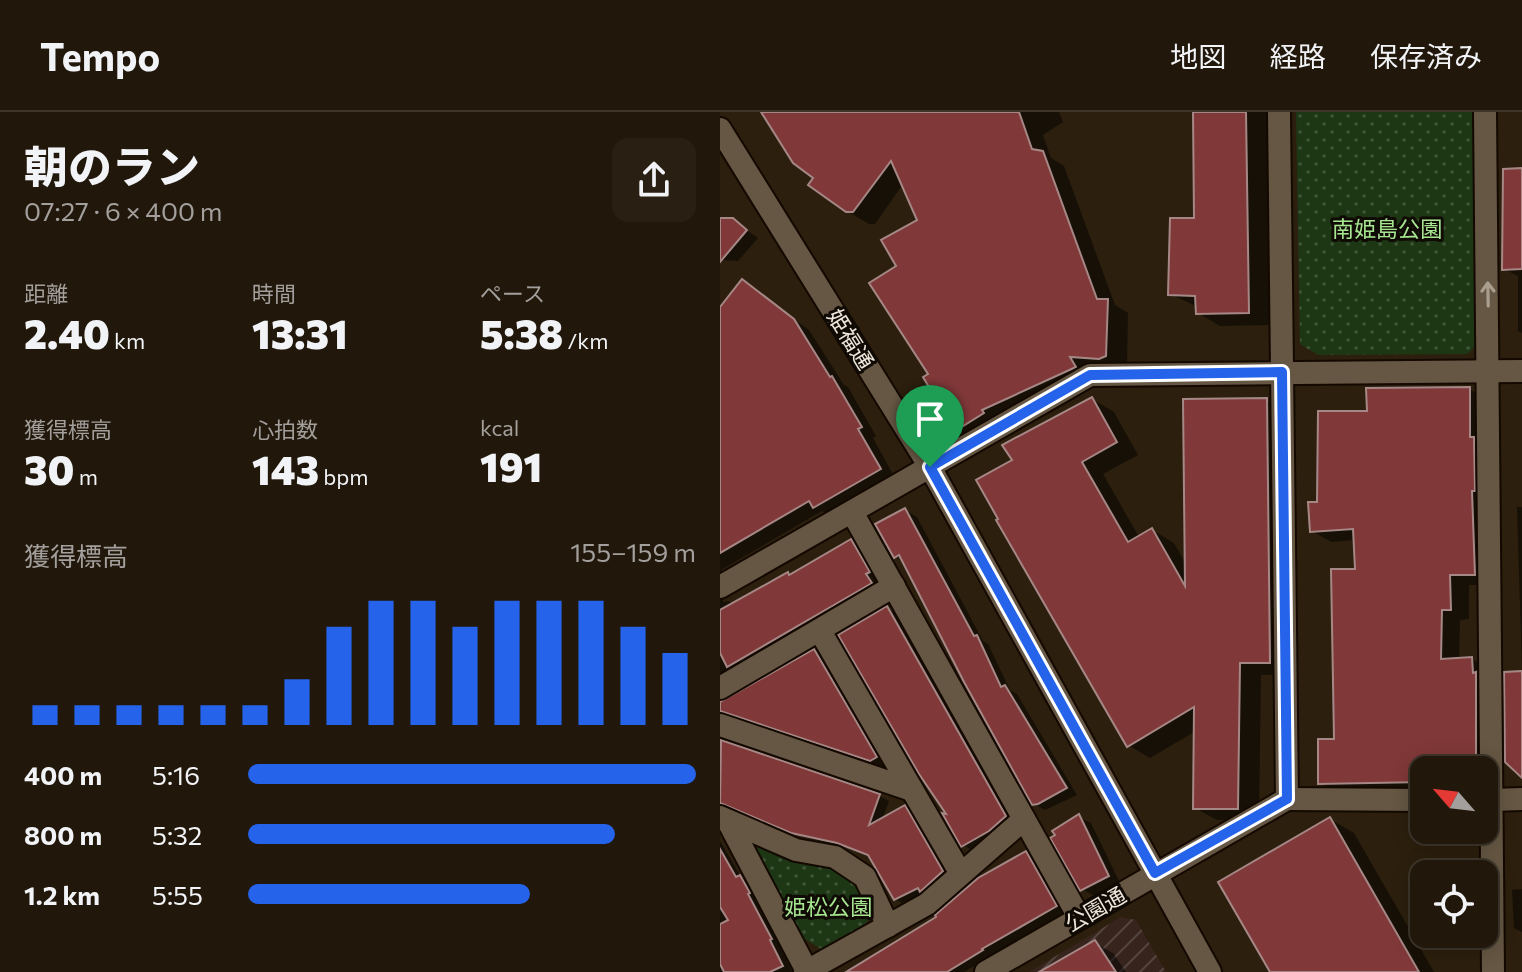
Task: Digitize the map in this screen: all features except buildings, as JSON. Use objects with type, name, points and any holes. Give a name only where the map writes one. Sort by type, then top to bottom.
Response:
[{"type":"street","points":[[1279,112],[1287,799],[1410,800]]},
{"type":"street","points":[[1485,112],[1489,372],[1488,756]]},
{"type":"street","name":"姫福通","points":[[720,129],[930,467],[1210,972]]},
{"type":"street","points":[[720,587],[1090,375],[1522,371]]},
{"type":"street","points":[[852,512],[1079,917]]},
{"type":"street","points":[[720,688],[894,586]]},
{"type":"street","points":[[820,631],[961,874]]},
{"type":"street","points":[[720,725],[912,790]]},
{"type":"street","name":"公園通","points":[[986,972],[1287,799]]},
{"type":"street","points":[[1498,800],[1522,799]]},
{"type":"street","points":[[724,819],[806,972],[927,904],[1024,819]]},
{"type":"street","points":[[724,819],[796,850],[835,857],[865,877],[888,926]]},
{"type":"street","points":[[1489,844],[1493,972]]},
{"type":"shaded area","points":[[1121,917],[1136,920],[1166,972],[1029,972]]},
{"type":"green space","name":"南姫島公園","points":[[1296,112],[1476,112],[1478,344],[1467,354],[1318,355],[1300,344]]},
{"type":"green space","name":"姫松公園","points":[[757,839],[780,851],[839,872],[859,890],[873,914],[862,928],[821,949],[805,939],[750,845]]},
{"type":"route","points":[[1282,372],[1287,799],[1155,873],[930,467],[1090,375],[1282,372]]}]
